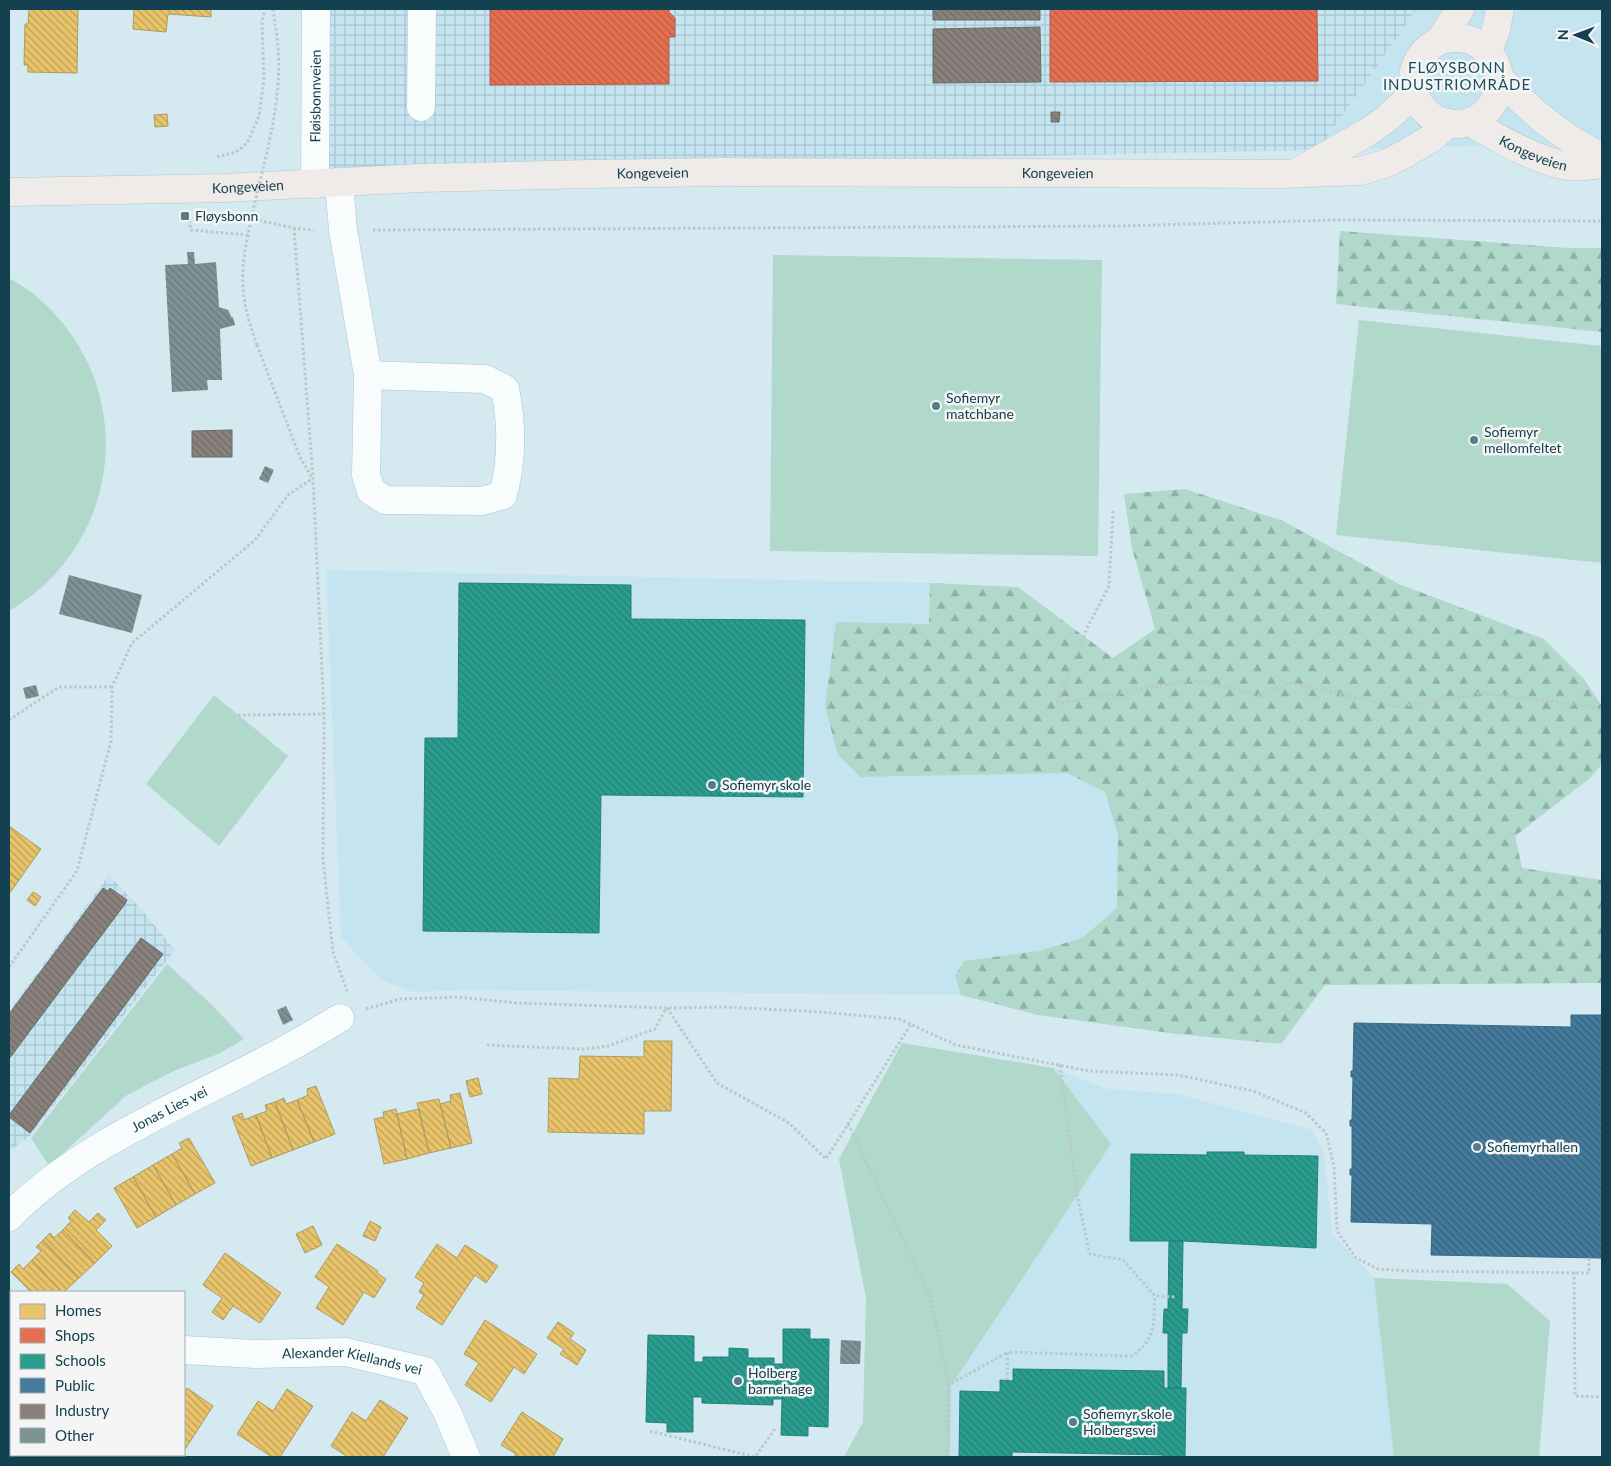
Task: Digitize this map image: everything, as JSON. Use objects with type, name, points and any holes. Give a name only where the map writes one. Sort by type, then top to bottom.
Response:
[{"type":"main road","points":[[1440,40],[1460,9]]},
{"type":"main road","points":[[1488,51],[1496,30],[1500,9]]},
{"type":"main road","points":[[1453,37],[1466,38],[1478,43],[1488,51],[1494,59],[1500,79],[1494,103],[1484,115],[1459,123],[1437,120],[1428,113],[1420,104],[1415,94],[1413,78],[1417,62],[1427,49],[1440,40],[1453,37]]},
{"type":"main road","name":"Kongeveien","points":[[1500,79],[1531,110],[1555,130],[1576,144],[1602,157]]},
{"type":"main road","name":"Kongeveien","points":[[1297,172],[1368,132],[1415,94]]},
{"type":"main road","name":"Kongeveien","points":[[9,192],[224,188],[499,175],[675,172],[1361,171],[1387,163],[1459,123],[1515,147],[1568,166],[1602,164]]},
{"type":"street","name":"Fløisbonnveien","points":[[316,9],[327,183],[343,230],[368,375],[366,475],[371,491],[385,500],[482,502],[503,495],[508,476],[510,413],[506,389],[485,380],[368,375]]},
{"type":"street","points":[[421,107],[422,9]]},
{"type":"street","name":"Jonas Lies vei","points":[[12,1206],[100,1147],[348,1016]]},
{"type":"street","name":"Alexander Kiellands vei","points":[[185,1350],[255,1354],[346,1352],[425,1371],[448,1414],[466,1457]]},
{"type":"path","points":[[208,158],[228,155],[243,147],[254,129],[259,116],[264,80],[262,22],[265,9]]},
{"type":"path","points":[[273,9],[280,55],[279,85],[274,118],[248,235],[243,269],[243,286],[247,315],[257,345],[300,457],[313,478]]},
{"type":"path","points":[[228,219],[261,221],[294,228],[343,230],[1119,226],[1336,220],[1602,221]]},
{"type":"path","points":[[187,220],[191,230],[198,232],[248,235]]},
{"type":"path","points":[[294,228],[313,478],[324,714],[323,859],[333,952],[348,1016],[381,1004],[400,1000],[458,997],[516,1003],[666,1008],[726,1007],[820,1012],[899,1019],[956,1045],[1089,1071],[1178,1075],[1253,1091],[1306,1113],[1326,1133],[1334,1166],[1337,1231],[1356,1258],[1378,1269],[1589,1273],[1589,1258]]},
{"type":"path","points":[[9,967],[76,871],[111,741],[112,687],[132,643],[255,540],[288,495],[313,478]]},
{"type":"path","points":[[1113,511],[1109,586],[1088,626],[1056,704],[1193,680],[1260,695],[1290,683],[1397,707],[1483,693],[1602,708]]},
{"type":"path","points":[[9,720],[59,687],[112,687]]},
{"type":"path","points":[[238,715],[324,714]]},
{"type":"path","points":[[487,1045],[582,1049],[608,1046],[655,1029],[666,1008]]},
{"type":"path","points":[[666,1008],[717,1083],[789,1123],[826,1159],[911,1024]]},
{"type":"path","points":[[949,1385],[1008,1352],[1131,1356],[1142,1349],[1153,1333],[1155,1296],[1123,1260],[1090,1254],[1077,1195],[1060,1065]]},
{"type":"path","points":[[848,1124],[930,1296],[949,1385],[947,1457]]},
{"type":"path","points":[[1574,1272],[1575,1396],[1602,1398]]},
{"type":"path","points":[[1155,1296],[1176,1297]]},
{"type":"path","points":[[1007,1380],[1008,1352]]},
{"type":"path","points":[[650,1431],[755,1457],[775,1429]]},
{"type":"shaded area","name":"FLØYSBONN INDUSTRIOMRÅDE","points":[[311,9],[1417,9],[1318,150],[306,171]]},
{"type":"shaded area","points":[[1417,9],[1602,9],[1602,143],[1318,150]]},
{"type":"shaded area","name":"Sofiemyr skole","points":[[326,570],[930,583],[929,624],[861,777],[1067,773],[1105,792],[1118,835],[1118,908],[1082,938],[955,975],[961,995],[466,990],[414,992],[381,980],[341,937]]},
{"type":"shaded area","points":[[109,875],[142,910],[175,950],[30,1136],[11,1150],[9,1147],[9,1011]]},
{"type":"shaded area","points":[[902,1043],[1053,1068],[1107,1089],[1177,1094],[1312,1130],[1324,1153],[1332,1234],[1374,1278],[1507,1284],[1550,1321],[1539,1457],[844,1457],[863,1422],[866,1298],[839,1159]]},
{"type":"green space","points":[[1340,231],[1569,248],[1602,248],[1602,332],[1336,304]]},
{"type":"green space","name":"Sofiemyr matchbane","points":[[773,255],[1102,260],[1098,556],[770,551]]},
{"type":"green space","points":[[9,278],[43,302],[71,334],[91,370],[103,408],[106,447],[101,486],[89,523],[69,557],[42,587],[9,611]]},
{"type":"green space","name":"Sofiemyr mellomfeltet","points":[[1359,320],[1602,346],[1602,563],[1336,535]]},
{"type":"green space","points":[[1185,489],[1283,521],[1399,584],[1544,639],[1584,679],[1602,706],[1602,764],[1589,779],[1515,836],[1522,868],[1602,880],[1602,983],[1325,985],[1281,1044],[1177,1034],[1038,1015],[961,995],[955,975],[964,961],[1038,951],[1082,938],[1117,908],[1118,835],[1105,792],[1067,773],[861,777],[838,755],[825,707],[836,622],[929,624],[930,583],[1018,587],[1113,658],[1155,629],[1132,548],[1124,494]]},
{"type":"green space","points":[[214,695],[288,756],[219,846],[146,784]]},
{"type":"green space","points":[[167,964],[210,1003],[244,1039],[218,1054],[176,1070],[127,1095],[49,1166],[31,1138]]},
{"type":"green space","points":[[902,1043],[1053,1068],[1111,1144],[951,1386],[950,1457],[844,1457],[863,1422],[866,1298],[839,1159]]},
{"type":"green space","points":[[1374,1278],[1507,1284],[1550,1321],[1539,1457],[1394,1457]]},
{"type":"building: Homes","points":[[29,9],[78,9],[77,73],[28,72],[28,65],[24,65],[25,24],[28,24]]},
{"type":"building: Homes","points":[[134,9],[211,9],[211,17],[168,14],[166,32],[133,29]]},
{"type":"building: Homes","points":[[167,114],[168,126],[155,127],[154,115]]},
{"type":"building: Homes","points":[[9,826],[41,849],[19,880],[9,872]]},
{"type":"building: Homes","points":[[9,872],[19,880],[9,894]]},
{"type":"building: Homes","points":[[33,892],[41,897],[35,906],[27,900]]},
{"type":"building: Homes","points":[[644,1041],[672,1041],[671,1111],[644,1111],[644,1134],[548,1132],[549,1078],[579,1079],[580,1056],[644,1057]]},
{"type":"building: Homes","points":[[478,1078],[482,1094],[470,1097],[466,1081]]},
{"type":"building: Homes","points":[[316,1086],[335,1134],[314,1142],[297,1100],[308,1095],[307,1089]]},
{"type":"building: Homes","points":[[460,1093],[472,1143],[451,1148],[440,1104],[451,1101],[450,1095]]},
{"type":"building: Homes","points":[[284,1098],[286,1104],[297,1100],[314,1142],[293,1150],[275,1102]]},
{"type":"building: Homes","points":[[439,1099],[451,1148],[429,1153],[417,1103]]},
{"type":"building: Homes","points":[[275,1102],[293,1150],[272,1158],[256,1115],[267,1111],[265,1105]]},
{"type":"building: Homes","points":[[396,1109],[407,1159],[384,1164],[374,1119],[384,1117],[383,1112]]},
{"type":"building: Homes","points":[[419,1109],[429,1153],[407,1159],[397,1114]]},
{"type":"building: Homes","points":[[242,1113],[244,1120],[256,1115],[272,1158],[251,1166],[232,1117]]},
{"type":"building: Homes","points":[[189,1138],[215,1183],[195,1194],[172,1154],[182,1148],[179,1143]]},
{"type":"building: Homes","points":[[172,1154],[195,1194],[176,1205],[153,1165]]},
{"type":"building: Homes","points":[[153,1165],[176,1205],[156,1217],[133,1177]]},
{"type":"building: Homes","points":[[133,1177],[156,1217],[137,1228],[114,1188]]},
{"type":"building: Homes","points":[[75,1210],[89,1222],[98,1213],[106,1220],[96,1230],[112,1246],[95,1263],[63,1230],[71,1221],[68,1218]]},
{"type":"building: Homes","points":[[370,1221],[381,1227],[375,1241],[363,1236]]},
{"type":"building: Homes","points":[[313,1226],[322,1245],[305,1253],[296,1234]]},
{"type":"building: Homes","points":[[63,1230],[95,1263],[79,1278],[43,1240],[50,1233],[54,1238]]},
{"type":"building: Homes","points":[[43,1240],[79,1278],[65,1291],[61,1291],[32,1260],[41,1251],[36,1247]]},
{"type":"building: Homes","points":[[337,1244],[378,1271],[377,1273],[386,1279],[374,1298],[364,1292],[343,1325],[316,1308],[329,1287],[315,1277]]},
{"type":"building: Homes","points":[[437,1244],[457,1258],[465,1245],[498,1266],[486,1283],[475,1275],[442,1325],[416,1308],[424,1295],[419,1292],[424,1283],[415,1277]]},
{"type":"building: Homes","points":[[225,1253],[281,1293],[260,1323],[233,1306],[223,1320],[212,1312],[222,1298],[203,1285]]},
{"type":"building: Homes","points":[[32,1260],[61,1291],[30,1291],[11,1272],[19,1264],[23,1269]]},
{"type":"building: Homes","points":[[485,1320],[537,1354],[524,1374],[514,1367],[491,1402],[465,1385],[479,1363],[464,1354]]},
{"type":"building: Homes","points":[[558,1322],[574,1333],[570,1339],[586,1350],[577,1365],[560,1354],[564,1349],[547,1338]]},
{"type":"building: Homes","points":[[187,1388],[213,1406],[185,1449],[185,1391]]},
{"type":"building: Homes","points":[[287,1389],[313,1406],[280,1457],[272,1457],[237,1434],[258,1401],[273,1411]]},
{"type":"building: Homes","points":[[380,1400],[408,1418],[383,1457],[348,1457],[331,1446],[352,1412],[366,1421]]},
{"type":"building: Homes","points":[[522,1412],[563,1439],[553,1457],[514,1457],[516,1454],[501,1445]]},
{"type":"building: Shops","points":[[669,9],[669,12],[675,18],[675,37],[669,37],[669,84],[490,85],[490,10]]},
{"type":"building: Shops","points":[[1050,9],[1317,9],[1318,81],[1050,82]]},
{"type":"building: Schools","points":[[459,583],[631,585],[631,619],[805,620],[803,797],[601,795],[599,933],[423,931],[425,738],[458,738]]},
{"type":"building: Schools","points":[[1207,1152],[1244,1152],[1244,1155],[1318,1156],[1316,1248],[1183,1241],[1130,1241],[1131,1154],[1207,1155]]},
{"type":"building: Schools","points":[[1169,1241],[1183,1241],[1182,1309],[1188,1309],[1187,1333],[1182,1333],[1181,1388],[1168,1388],[1168,1333],[1163,1333],[1164,1309],[1168,1309]]},
{"type":"building: Schools","name":"Holberg barnehage","points":[[783,1329],[810,1329],[810,1339],[829,1339],[828,1427],[808,1426],[808,1436],[781,1435],[782,1399],[773,1399],[773,1405],[702,1403],[702,1397],[693,1397],[693,1432],[667,1432],[667,1423],[646,1422],[648,1335],[694,1336],[694,1362],[703,1362],[703,1357],[729,1357],[729,1348],[748,1349],[748,1358],[774,1358],[774,1364],[783,1364]]},
{"type":"building: Schools","name":"Sofiemyr skole Holbergsvei","points":[[1013,1369],[1164,1371],[1164,1388],[1186,1388],[1185,1457],[1012,1452],[1012,1457],[959,1457],[960,1391],[1000,1392],[1000,1380],[1013,1381]]},
{"type":"building: Public","name":"Sofiemyrhallen","points":[[1571,1015],[1602,1015],[1602,1258],[1431,1255],[1432,1224],[1351,1222],[1352,1175],[1350,1175],[1350,1169],[1352,1169],[1352,1126],[1350,1126],[1350,1120],[1352,1120],[1353,1077],[1351,1077],[1351,1071],[1353,1071],[1354,1023],[1571,1027]]},
{"type":"building: Industry","points":[[933,9],[1040,9],[1040,20],[933,20]]},
{"type":"building: Industry","points":[[1040,27],[1041,82],[933,83],[933,29]]},
{"type":"building: Industry","points":[[1051,112],[1060,112],[1059,122],[1051,122]]},
{"type":"building: Industry","points":[[232,430],[232,457],[192,457],[192,431]]},
{"type":"building: Industry","points":[[103,888],[108,891],[110,888],[127,900],[125,904],[9,1059],[9,1014]]},
{"type":"building: Industry","points":[[141,938],[163,954],[30,1133],[9,1117],[9,1115]]},
{"type":"building: Other","points":[[187,252],[194,252],[195,264],[216,262],[219,307],[228,310],[233,317],[235,325],[220,329],[222,380],[207,380],[208,390],[172,392],[165,265],[188,264]]},
{"type":"building: Other","points":[[265,466],[274,470],[268,483],[259,479]]},
{"type":"building: Other","points":[[69,575],[142,595],[132,633],[59,614]]},
{"type":"building: Other","points":[[36,685],[39,696],[26,699],[23,688]]},
{"type":"building: Other","points":[[286,1006],[293,1020],[283,1025],[277,1010]]},
{"type":"building: Other","points":[[841,1340],[861,1341],[860,1364],[840,1364]]},
{"type":"place","name":"Fløysbonn","points":[[185,216]]},
{"type":"place","name":"Sofiemyr matchbane","points":[[936,406]]},
{"type":"place","name":"Sofiemyr mellomfeltet","points":[[1474,440]]},
{"type":"place","name":"Sofiemyr skole","points":[[712,785]]},
{"type":"place","name":"Sofiemyrhallen","points":[[1477,1147]]},
{"type":"place","name":"Holberg barnehage","points":[[738,1381]]},
{"type":"place","name":"Sofiemyr skole Holbergsvei","points":[[1073,1422]]},
{"type":"district","name":"FLØYSBONN INDUSTRIOMRÅDE","points":[[1457,76]]}]
